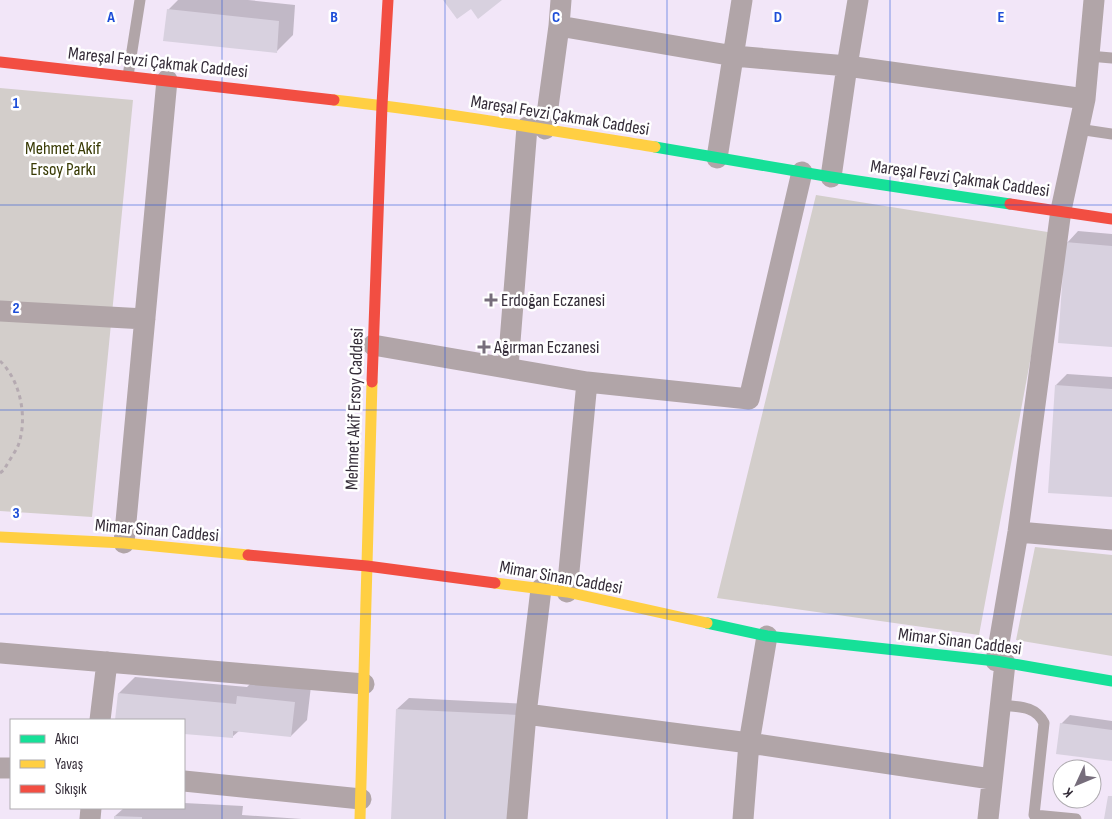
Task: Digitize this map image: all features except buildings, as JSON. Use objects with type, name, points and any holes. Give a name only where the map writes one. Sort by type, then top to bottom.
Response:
[{"type":"street","name":"Mehmet Akif Ersoy Caddesi","points":[[361,809],[382,105],[388,0]]},
{"type":"street","points":[[508,367],[536,128],[559,26],[561,0]]},
{"type":"street","points":[[716,158],[742,0]]},
{"type":"street","points":[[831,177],[858,0]]},
{"type":"street","points":[[988,819],[1000,705],[1000,662],[1061,210],[1085,99],[1094,0]]},
{"type":"street","points":[[559,26],[734,56],[847,66],[1085,99]]},
{"type":"street","name":"Mareşal Fevzi Çakmak Caddesi","points":[[0,62],[382,105],[536,128],[831,177],[1112,219]]},
{"type":"street","points":[[124,544],[167,80]]},
{"type":"street","points":[[374,345],[586,382],[749,399],[802,172]]},
{"type":"street","points":[[0,311],[145,319]]},
{"type":"street","points":[[566,592],[586,382]]},
{"type":"street","points":[[1018,532],[1112,540]]},
{"type":"street","name":"Mimar Sinan Caddesi","points":[[0,537],[124,544],[367,566],[566,592],[767,636],[1000,662],[1112,681]]},
{"type":"street","points":[[517,819],[526,714],[541,589]]},
{"type":"street","points":[[743,819],[749,743],[767,636]]},
{"type":"street","points":[[0,653],[364,684]]},
{"type":"street","points":[[100,719],[107,662]]},
{"type":"street","points":[[526,714],[749,743],[991,779]]},
{"type":"street","points":[[185,781],[361,809]]},
{"type":"lane","points":[[128,76],[140,0]]},
{"type":"lane","points":[[1089,56],[1112,58]]},
{"type":"lane","points":[[1078,129],[1112,134]]},
{"type":"lane","points":[[1000,705],[1030,709],[1041,717],[1044,723],[1034,815],[1076,819]]},
{"type":"path","points":[[0,361],[6,367],[19,390],[23,417],[18,445],[4,470],[0,473]]},
{"type":"green space","name":"Mehmet Akif Ersoy Parkı","points":[[0,88],[133,100],[92,517],[0,511]]},
{"type":"green space","points":[[816,195],[1054,233],[979,635],[717,598]]},
{"type":"green space","points":[[1035,547],[1112,555],[1112,656],[1016,640]]},
{"type":"traffic: fast","points":[[655,147],[831,177],[1010,204]]},
{"type":"traffic: fast","points":[[707,623],[767,636],[996,661],[1112,681]]},
{"type":"traffic: slow","points":[[334,100],[455,116],[655,147]]},
{"type":"traffic: slow","points":[[360,819],[372,382]]},
{"type":"traffic: slow","points":[[0,537],[124,543],[248,555]]},
{"type":"traffic: slow","points":[[495,583],[567,592],[707,623]]},
{"type":"traffic: jam","points":[[372,382],[382,105],[388,0]]},
{"type":"traffic: jam","points":[[0,62],[334,100]]},
{"type":"traffic: jam","points":[[1010,204],[1112,219]]},
{"type":"traffic: jam","points":[[248,555],[367,566],[495,583]]},
{"type":"place","name":"Erdoğan Eczanesi","points":[[491,300]]},
{"type":"place","name":"Ağırman Eczanesi","points":[[484,347]]}]
